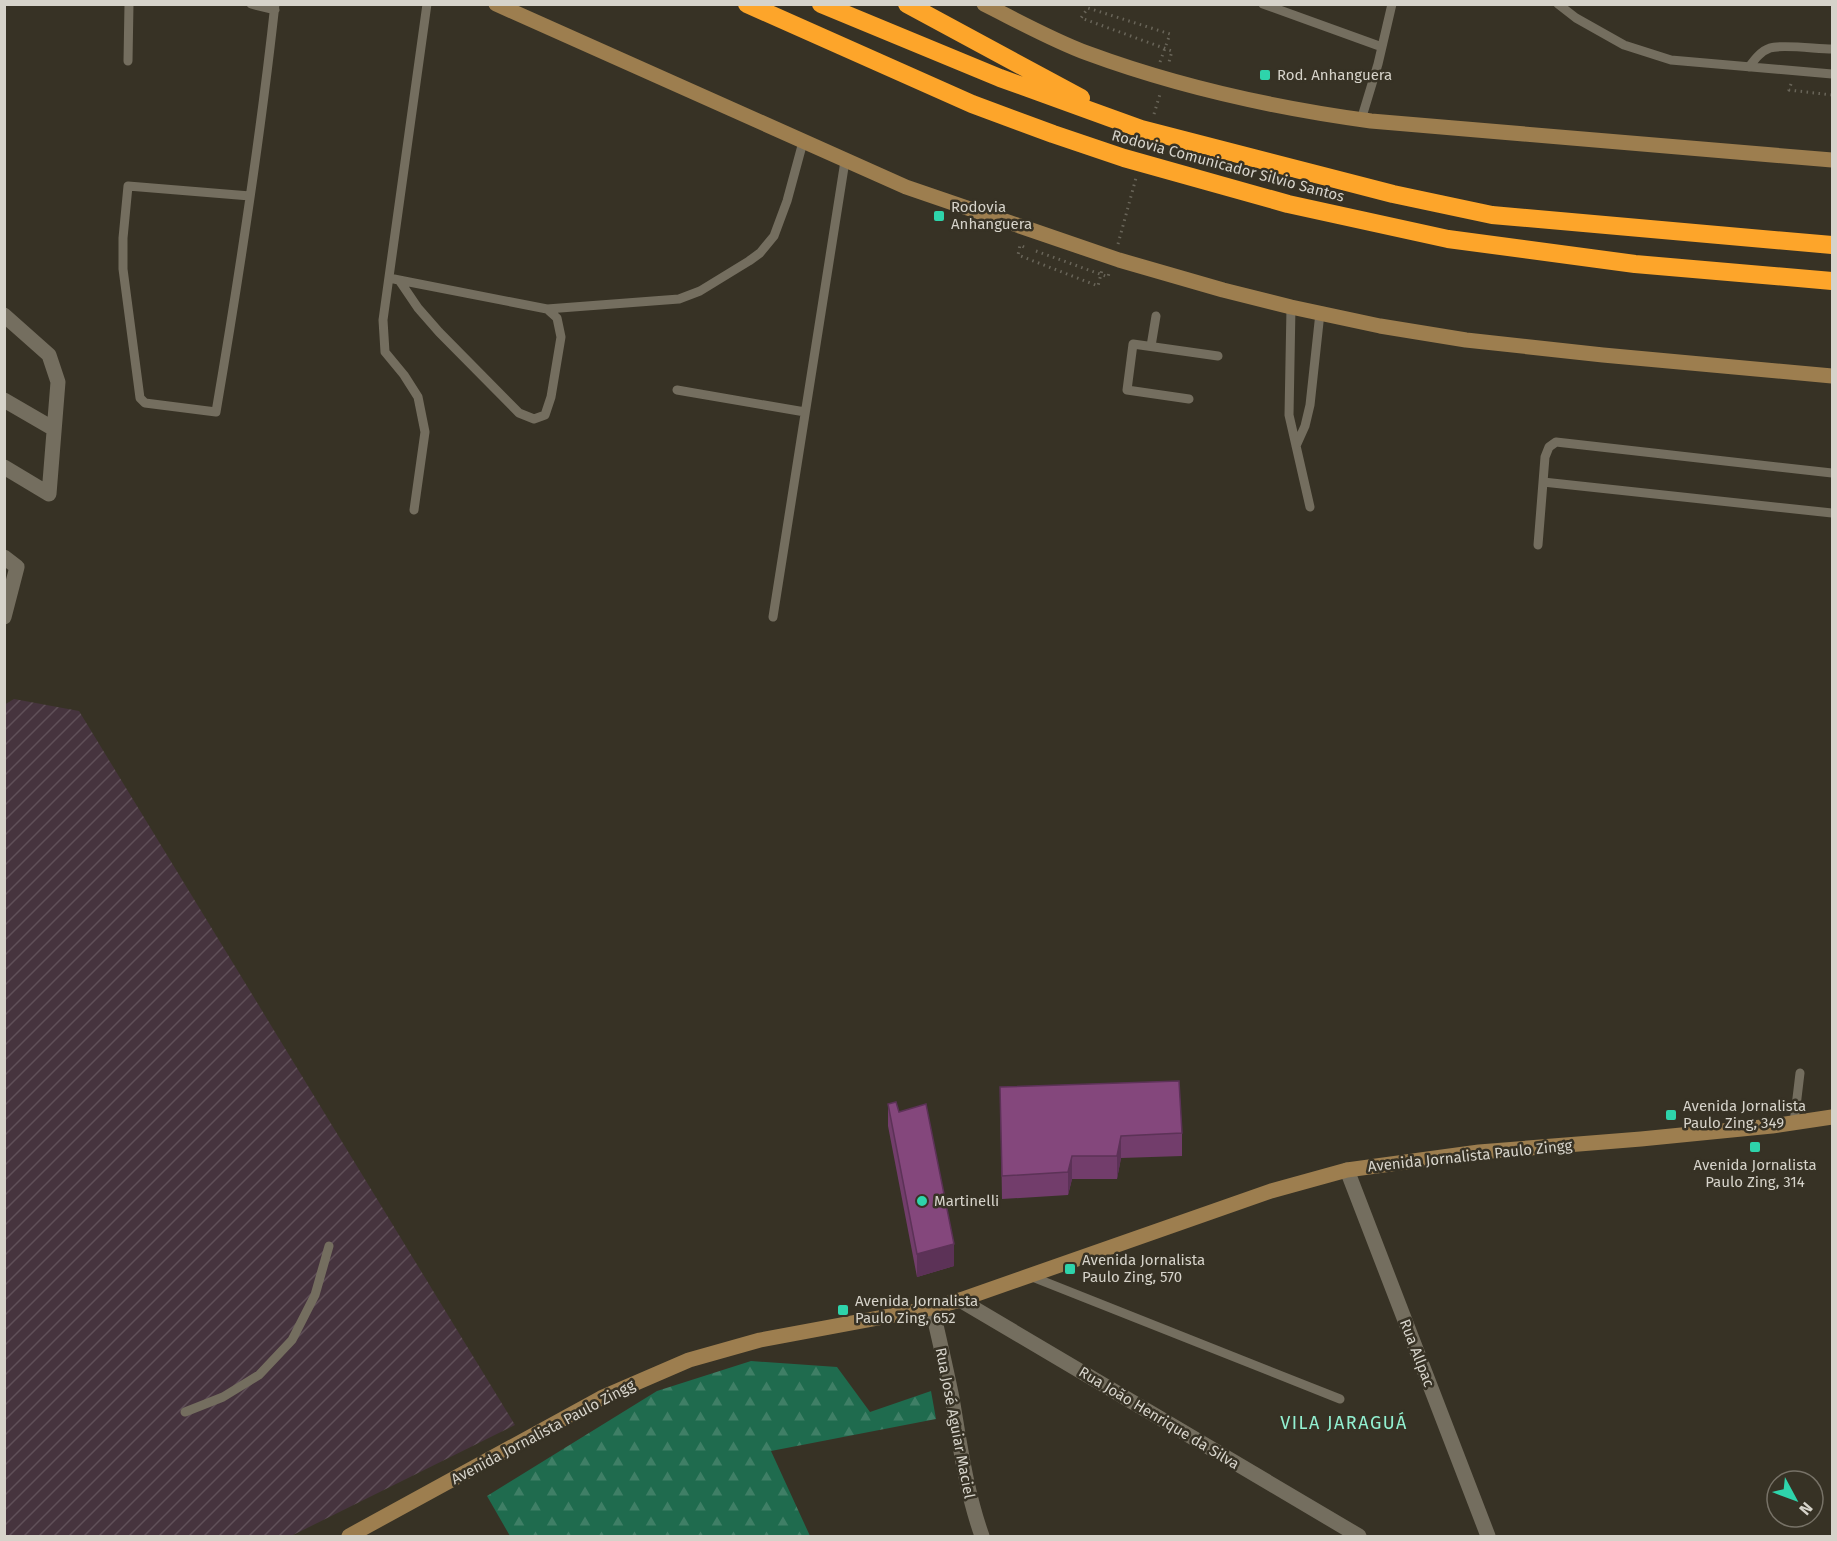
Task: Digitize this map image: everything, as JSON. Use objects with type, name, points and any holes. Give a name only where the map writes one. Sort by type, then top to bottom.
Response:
[{"type":"highway","name":"Rodovia Comunicador Silvio Santos","points":[[747,4],[972,104],[1043,131],[1124,158],[1288,204],[1448,239],[1635,264],[1833,281]]},
{"type":"highway","name":"Rodovia Comunicador Silvio Santos","points":[[821,4],[1000,78],[1141,129],[1382,192],[1492,214],[1833,245]]},
{"type":"highway","points":[[907,4],[1141,129]]},
{"type":"highway","points":[[1750,274],[1833,288]]},
{"type":"main road","points":[[496,4],[845,161],[938,199],[1112,258],[1223,290],[1380,326],[1466,340],[1833,376]]},
{"type":"main road","points":[[984,4],[1086,53],[1247,100],[1309,112],[1362,120],[1833,160]]},
{"type":"main road","name":"Avenida Jornalista Paulo Zingg","points":[[349,1536],[601,1398],[689,1360],[760,1340],[932,1308],[960,1300],[1271,1191],[1347,1170],[1479,1152],[1651,1138],[1833,1117]]},
{"type":"street","points":[[4,315],[49,355],[58,382],[49,494],[4,467]]},
{"type":"street","points":[[4,400],[54,429]]},
{"type":"street","points":[[4,557],[17,567],[4,617]]},
{"type":"street","name":"Rua Allpac","points":[[1347,1170],[1488,1536]]},
{"type":"street","name":"Rua João Henrique da Silva","points":[[960,1300],[1359,1536]]},
{"type":"street","name":"Rua José Aguiar Maciel","points":[[932,1308],[966,1482],[982,1536]]},
{"type":"lane","points":[[128,61],[129,4]]},
{"type":"lane","points":[[250,196],[128,186],[123,238],[123,269],[140,398],[145,403],[216,412],[250,196],[264,107],[275,7],[251,4]]},
{"type":"lane","points":[[414,510],[425,432],[418,397],[385,352],[383,320],[427,4]]},
{"type":"lane","points":[[1263,4],[1382,47]]},
{"type":"lane","points":[[1362,120],[1392,4]]},
{"type":"lane","points":[[1558,4],[1576,18],[1624,45],[1671,60],[1833,74]]},
{"type":"lane","points":[[1749,67],[1768,48],[1779,46],[1833,50]]},
{"type":"lane","points":[[389,278],[547,309],[679,299],[700,291],[750,261],[774,236],[787,201],[803,142]]},
{"type":"lane","points":[[773,616],[845,161]]},
{"type":"lane","points":[[399,280],[418,309],[439,333],[519,412],[534,419],[546,415],[561,337],[557,318],[547,309]]},
{"type":"lane","points":[[1291,307],[1289,415],[1310,507]]},
{"type":"lane","points":[[1296,446],[1311,405],[1320,313]]},
{"type":"lane","points":[[1151,346],[1156,316]]},
{"type":"lane","points":[[1189,399],[1127,390],[1133,344],[1218,356]]},
{"type":"lane","points":[[677,390],[806,412]]},
{"type":"lane","points":[[1538,545],[1546,452],[1556,442],[1833,473]]},
{"type":"lane","points":[[1543,482],[1833,513]]},
{"type":"lane","points":[[1794,1123],[1800,1073]]},
{"type":"lane","points":[[185,1412],[223,1397],[259,1375],[292,1341],[315,1295],[329,1246]]},
{"type":"lane","points":[[1030,1276],[1340,1399]]},
{"type":"path","points":[[1156,75],[1170,34]]},
{"type":"path","points":[[1789,90],[1833,95]]},
{"type":"shaded area","points":[[14,699],[79,711],[515,1425],[291,1536],[5,1536],[4,705]]},
{"type":"green space","points":[[751,1361],[837,1367],[870,1412],[931,1391],[936,1419],[771,1451],[810,1536],[510,1536],[487,1496],[657,1391]]},
{"type":"building","points":[[1179,1081],[1182,1133],[1121,1136],[1117,1156],[1072,1156],[1068,1172],[1002,1176],[1000,1087]]},
{"type":"building","name":"Martinelli","points":[[896,1102],[899,1112],[926,1104],[954,1244],[917,1254],[888,1104]]},
{"type":"place","name":"Rod. Anhanguera","points":[[1265,75]]},
{"type":"place","name":"Rodovia Anhanguera","points":[[939,216]]},
{"type":"place","name":"Avenida Jornalista Paulo Zing, 349","points":[[1671,1115]]},
{"type":"place","name":"Avenida Jornalista Paulo Zing, 314","points":[[1755,1147]]},
{"type":"place","name":"Martinelli","points":[[922,1201]]},
{"type":"place","name":"Avenida Jornalista Paulo Zing, 570","points":[[1070,1269]]},
{"type":"place","name":"Avenida Jornalista Paulo Zing, 652","points":[[843,1310]]},
{"type":"district","name":"VILA JARAGUÁ","points":[[1344,1423]]}]
